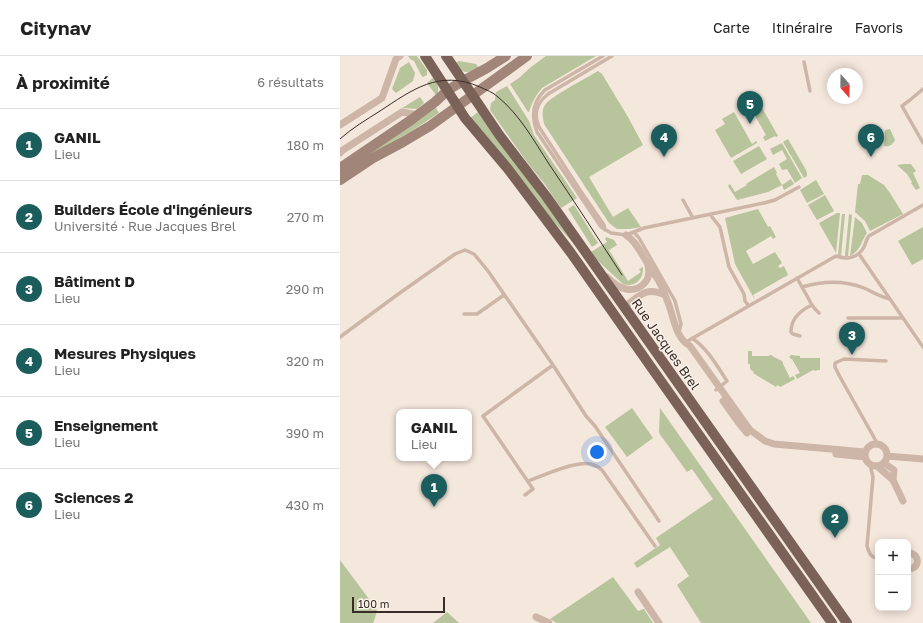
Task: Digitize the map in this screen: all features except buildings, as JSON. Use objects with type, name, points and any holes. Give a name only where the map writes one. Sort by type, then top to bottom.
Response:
[{"type":"main road","name":"Rue Jacques Brel","points":[[424,56],[466,118],[508,169],[571,253],[832,623]]},
{"type":"main road","name":"Rue Jacques Brel","points":[[446,56],[500,136],[546,196],[847,623]]},
{"type":"main road","points":[[340,168],[418,115],[448,90],[506,56]]},
{"type":"main road","points":[[340,180],[373,158],[413,137],[527,56]]},
{"type":"main road","points":[[340,160],[373,140],[388,136]]},
{"type":"main road","points":[[600,295],[624,307]]},
{"type":"street","points":[[340,125],[382,98],[396,59],[400,56]]},
{"type":"street","points":[[341,151],[402,112],[418,115]]},
{"type":"street","points":[[626,235],[635,243],[655,274],[670,306],[679,334],[689,342],[718,389],[750,430],[765,441],[774,444],[865,454]]},
{"type":"street","points":[[595,266],[618,286],[631,290],[640,286],[646,281],[650,274],[648,265]]},
{"type":"street","points":[[624,307],[640,295],[649,291],[654,291],[665,295]]},
{"type":"street","points":[[880,462],[886,450],[884,447],[874,444],[869,446],[865,454],[866,460],[880,462],[923,459]]},
{"type":"street","points":[[880,462],[894,470],[893,480]]},
{"type":"street","points":[[880,462],[893,480],[903,501]]},
{"type":"street","points":[[911,554],[914,555],[920,562],[914,568],[911,568]]},
{"type":"street","points":[[638,592],[659,623]]},
{"type":"street","points":[[536,617],[549,623]]},
{"type":"lane","points":[[603,56],[545,90],[538,96],[533,114],[534,126],[537,132],[601,227],[605,230],[611,233],[626,235],[644,228],[772,201],[799,187]]},
{"type":"lane","points":[[605,230],[604,226],[539,127],[536,117],[537,107],[541,100],[548,94],[612,56]]},
{"type":"lane","points":[[804,62],[810,91]]},
{"type":"lane","points":[[923,89],[902,106],[923,143]]},
{"type":"lane","points":[[683,200],[693,218]]},
{"type":"lane","points":[[689,342],[836,256],[844,258],[859,254],[867,237],[923,205]]},
{"type":"lane","points":[[711,214],[720,227],[729,267],[749,306]]},
{"type":"lane","points":[[634,232],[639,238],[675,301],[681,324],[679,334]]},
{"type":"lane","points":[[340,337],[452,256],[465,250],[474,254],[553,365],[586,416],[595,426],[628,473],[659,521]]},
{"type":"lane","points":[[859,254],[923,347]]},
{"type":"lane","points":[[797,278],[815,309],[819,313]]},
{"type":"lane","points":[[802,287],[820,283],[846,283],[890,299]]},
{"type":"lane","points":[[464,314],[477,314],[504,295]]},
{"type":"lane","points":[[800,336],[791,332],[793,324],[798,314],[812,304]]},
{"type":"lane","points":[[848,318],[903,318]]},
{"type":"lane","points":[[689,342],[700,344],[710,355],[728,381],[718,389]]},
{"type":"lane","points":[[874,444],[876,441],[840,377],[835,367],[835,363],[844,359],[886,361]]},
{"type":"lane","points":[[525,495],[533,489],[483,416],[553,365]]},
{"type":"lane","points":[[875,558],[869,553],[868,546],[873,477],[880,462]]},
{"type":"lane","points":[[528,481],[571,465],[581,463],[595,465],[602,470],[655,546]]},
{"type":"green space","points":[[408,56],[417,56],[427,70],[427,75],[423,77],[421,75],[414,61]]},
{"type":"green space","points":[[546,56],[596,56],[542,88],[534,99],[528,112],[510,84]]},
{"type":"green space","points":[[459,61],[476,64],[479,68],[468,72],[463,71],[455,63]]},
{"type":"green space","points":[[409,62],[415,73],[413,81],[396,93],[392,89],[400,68]]},
{"type":"green space","points":[[598,71],[602,74],[643,145],[589,177],[613,217],[628,208],[641,227],[617,229],[609,223],[544,124],[543,110],[549,101]]},
{"type":"green space","points":[[434,77],[438,89],[436,95],[427,83]]},
{"type":"green space","points":[[507,86],[529,121],[534,135],[577,198],[561,208],[490,110],[491,103],[495,100],[496,92]]},
{"type":"green space","points":[[753,92],[778,136],[765,141],[763,137],[766,135],[746,100],[744,101],[742,98]]},
{"type":"green space","points":[[420,97],[424,103],[417,109],[402,108]]},
{"type":"green space","points":[[435,106],[439,113],[377,151],[340,176],[340,173]]},
{"type":"green space","points":[[478,112],[528,178],[575,245],[544,211],[469,119]]},
{"type":"green space","points":[[734,112],[752,144],[756,141],[757,143],[731,158],[715,130],[725,124],[722,119]]},
{"type":"green space","points":[[663,125],[665,127],[667,126],[676,141],[669,145],[661,131],[655,135],[653,131]]},
{"type":"green space","points":[[890,129],[895,140],[891,145],[884,146],[885,130]]},
{"type":"green space","points":[[788,139],[806,170],[807,176],[804,178],[783,142]]},
{"type":"green space","points":[[782,143],[802,178],[795,183],[787,169],[782,170],[779,164],[787,159],[782,150],[773,155],[770,149]]},
{"type":"green space","points":[[759,146],[767,159],[741,174],[733,161]]},
{"type":"green space","points":[[911,164],[916,171],[913,173],[920,188],[916,190],[907,174],[897,165]]},
{"type":"green space","points":[[774,167],[782,185],[768,192],[737,200],[728,186],[730,184],[735,192]]},
{"type":"green space","points":[[862,175],[868,175],[884,185],[903,214],[870,231],[865,221],[855,212],[858,184],[860,184]]},
{"type":"green space","points":[[791,179],[794,184],[784,190],[782,185]]},
{"type":"green space","points":[[816,180],[824,194],[807,203],[800,190]]},
{"type":"green space","points":[[825,195],[834,211],[817,220],[808,205]]},
{"type":"green space","points":[[574,205],[598,243],[592,247],[568,209]]},
{"type":"green space","points":[[758,209],[768,227],[770,226],[776,237],[773,239],[771,236],[746,251],[753,264],[775,252],[782,263],[778,266],[780,268],[784,266],[788,275],[753,295],[755,300],[735,264],[725,218]]},
{"type":"green space","points":[[837,213],[840,213],[836,253],[819,223]]},
{"type":"green space","points":[[842,214],[845,214],[841,256],[838,255]]},
{"type":"green space","points":[[849,214],[852,215],[848,256],[845,256]]},
{"type":"green space","points":[[855,217],[862,223],[867,233],[859,248],[850,256]]},
{"type":"green space","points":[[923,227],[923,259],[912,265],[898,241]]},
{"type":"green space","points":[[606,237],[614,240],[617,245],[609,250],[628,281],[641,272],[639,269],[643,267],[642,275],[635,284],[623,284],[597,260],[591,252],[607,242],[605,239]]},
{"type":"green space","points":[[748,351],[752,351],[752,356],[772,355],[782,361],[790,378],[793,376],[795,379],[781,387],[777,385],[776,387],[753,373],[754,372],[750,369],[750,364],[748,364]]},
{"type":"green space","points":[[791,355],[800,356],[800,358],[820,358],[820,370],[813,370],[797,379],[795,375],[800,373],[792,359],[789,357]]},
{"type":"green space","points":[[632,408],[653,438],[627,457],[605,427]]},
{"type":"green space","points":[[660,408],[811,623],[701,623],[677,585],[689,576],[670,547],[637,568],[634,563],[660,545],[656,538],[713,499],[692,469],[687,472],[659,433]]},
{"type":"green space","points":[[340,560],[377,611],[373,623],[340,623]]},
{"type":"green space","points":[[613,577],[638,611],[644,609],[653,623],[557,623],[550,619]]},
{"type":"green space","points":[[447,612],[459,623],[433,623]]},
{"type":"tram line","points":[[340,139],[359,124],[403,96],[427,84],[452,80],[465,82],[489,91],[506,104],[526,129],[622,275]]},
{"type":"place","name":"Enseignement","points":[[750,124]]},
{"type":"place","name":"Mesures Physiques","points":[[664,157]]},
{"type":"place","name":"Sciences 2","points":[[871,157]]},
{"type":"place","name":"Bâtiment D","points":[[852,355]]},
{"type":"place","name":"GANIL","points":[[434,507]]},
{"type":"place","name":"Builders École d'ingénieurs","points":[[835,538]]}]
